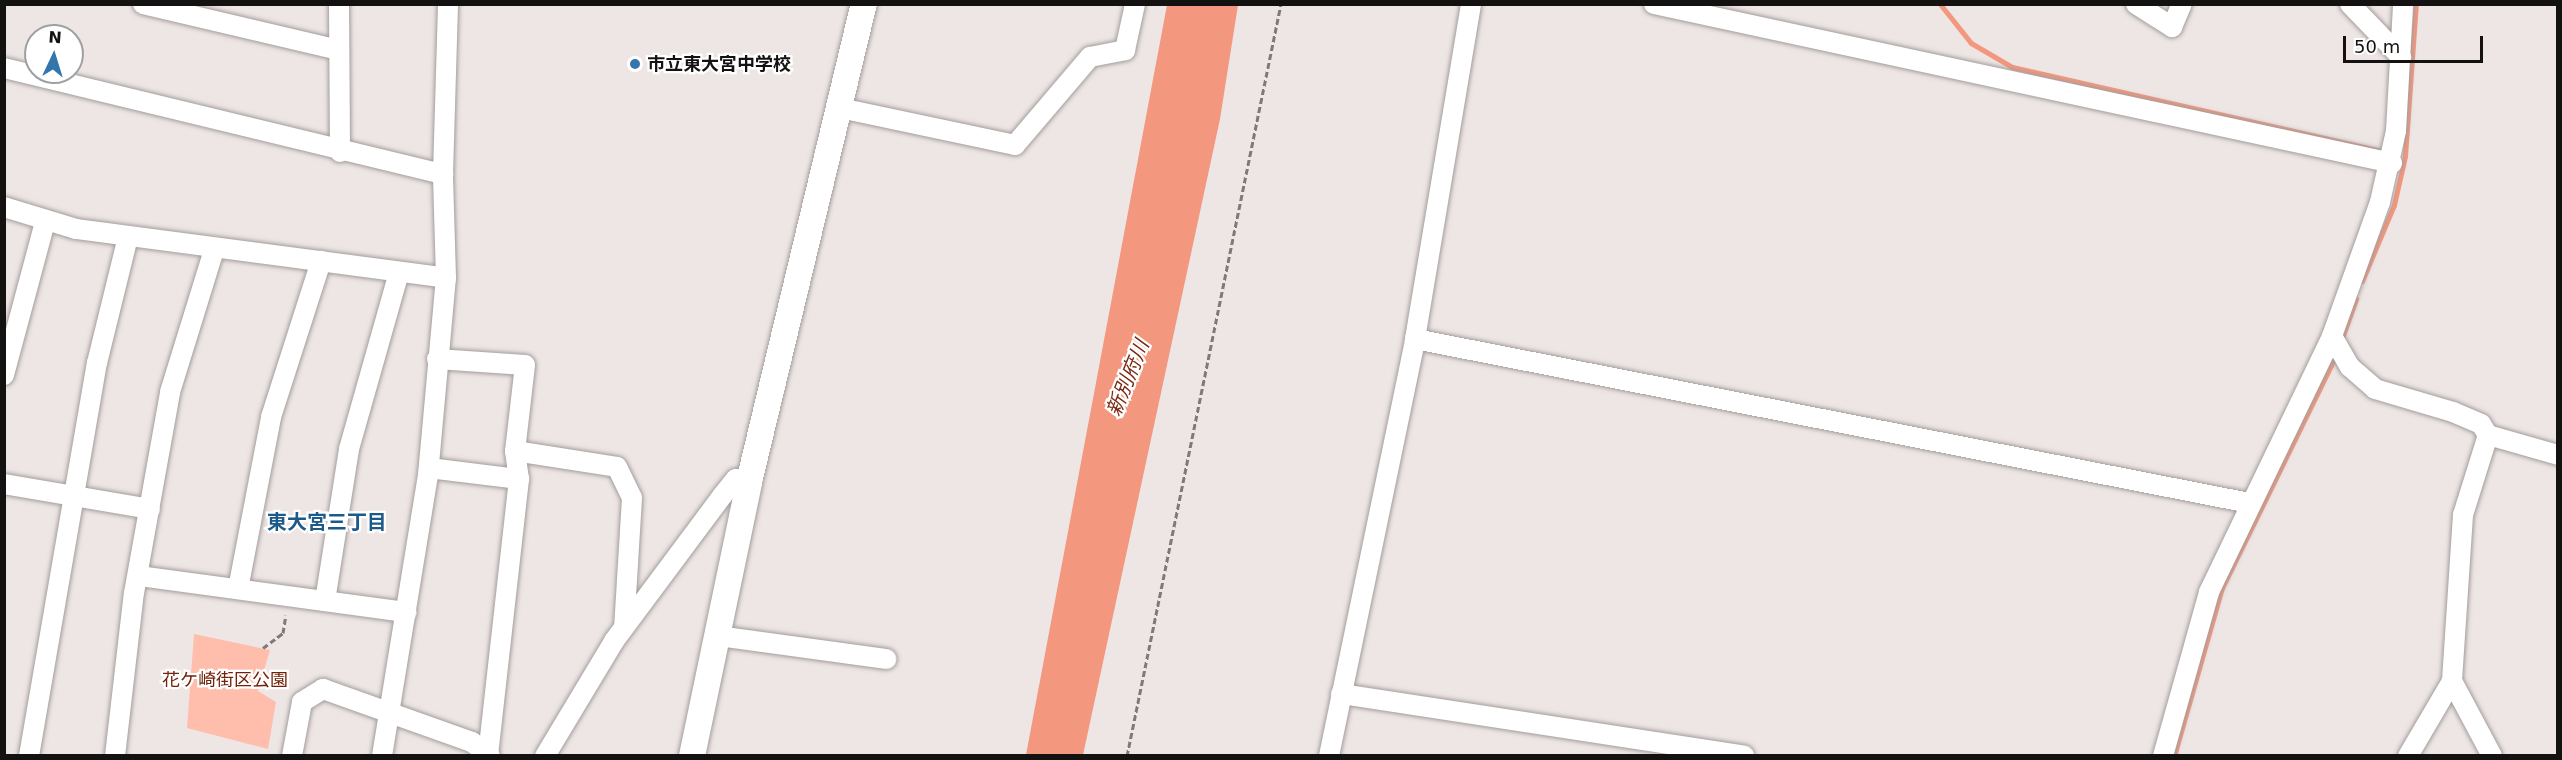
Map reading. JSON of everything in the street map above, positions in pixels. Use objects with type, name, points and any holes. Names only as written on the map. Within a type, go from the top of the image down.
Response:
[{"type":"street","points":[[143,4],[339,50]]},
{"type":"street","points":[[339,4],[340,152]]},
{"type":"street","points":[[381,756],[407,612],[429,468],[446,278],[442,174],[448,4]]},
{"type":"street","points":[[692,756],[749,482],[864,4]]},
{"type":"street","points":[[840,108],[1015,145],[1090,57],[1125,50],[1135,4]]},
{"type":"street","points":[[1329,756],[1415,339],[1471,4]]},
{"type":"street","points":[[1654,4],[2392,163]]},
{"type":"street","points":[[2136,4],[2172,27],[2182,4]]},
{"type":"street","points":[[2350,4],[2400,57]]},
{"type":"street","points":[[2163,756],[2209,592],[2249,502],[2332,336],[2392,163],[2403,4]]},
{"type":"street","points":[[5,72],[442,174]]},
{"type":"street","points":[[4,207],[45,222],[128,237],[214,250],[321,261],[446,278]]},
{"type":"street","points":[[4,375],[45,222]]},
{"type":"street","points":[[29,756],[72,497],[128,237]]},
{"type":"street","points":[[115,756],[139,576],[170,392],[214,250]]},
{"type":"street","points":[[238,589],[271,417],[321,261]]},
{"type":"street","points":[[326,601],[349,449],[399,272]]},
{"type":"street","points":[[2332,336],[2350,367],[2375,389],[2453,412],[2481,424],[2488,435],[2558,455]]},
{"type":"street","points":[[1415,339],[2249,502]]},
{"type":"street","points":[[437,359],[525,366],[515,451],[519,479],[489,755]]},
{"type":"street","points":[[2408,756],[2452,681],[2463,515],[2488,435]]},
{"type":"street","points":[[515,451],[617,467],[632,498],[624,628]]},
{"type":"street","points":[[429,468],[519,479]]},
{"type":"street","points":[[545,756],[624,628],[722,495],[736,479],[749,482]]},
{"type":"street","points":[[4,484],[150,509]]},
{"type":"street","points":[[139,576],[407,612]]},
{"type":"street","points":[[718,636],[886,659]]},
{"type":"street","points":[[2452,681],[2492,756]]},
{"type":"street","points":[[292,756],[302,702],[323,689],[472,742],[489,755]]},
{"type":"street","points":[[1341,694],[1744,756]]},
{"type":"path","points":[[1127,756],[1281,4]]},
{"type":"path","points":[[263,648],[283,633],[289,596]]},
{"type":"green space","name":"花ケ崎街区公園","points":[[194,634],[270,650],[258,691],[276,702],[268,749],[187,728]]},
{"type":"water","name":"新別府川","points":[[1167,5],[1238,5],[1220,119],[1083,755],[1026,755]]},
{"type":"waterway","points":[[1940,4],[1971,43],[2012,67],[2386,152]]},
{"type":"waterway","points":[[2362,281],[2394,205],[2405,156],[2416,4]]},
{"type":"waterway","points":[[2341,341],[2356,299]]},
{"type":"waterway","points":[[2174,756],[2222,588],[2337,353]]},
{"type":"place","name":"市立東大宮中学校","points":[[635,64]]},
{"type":"district","name":"東大宮三丁目","points":[[327,522]]}]
